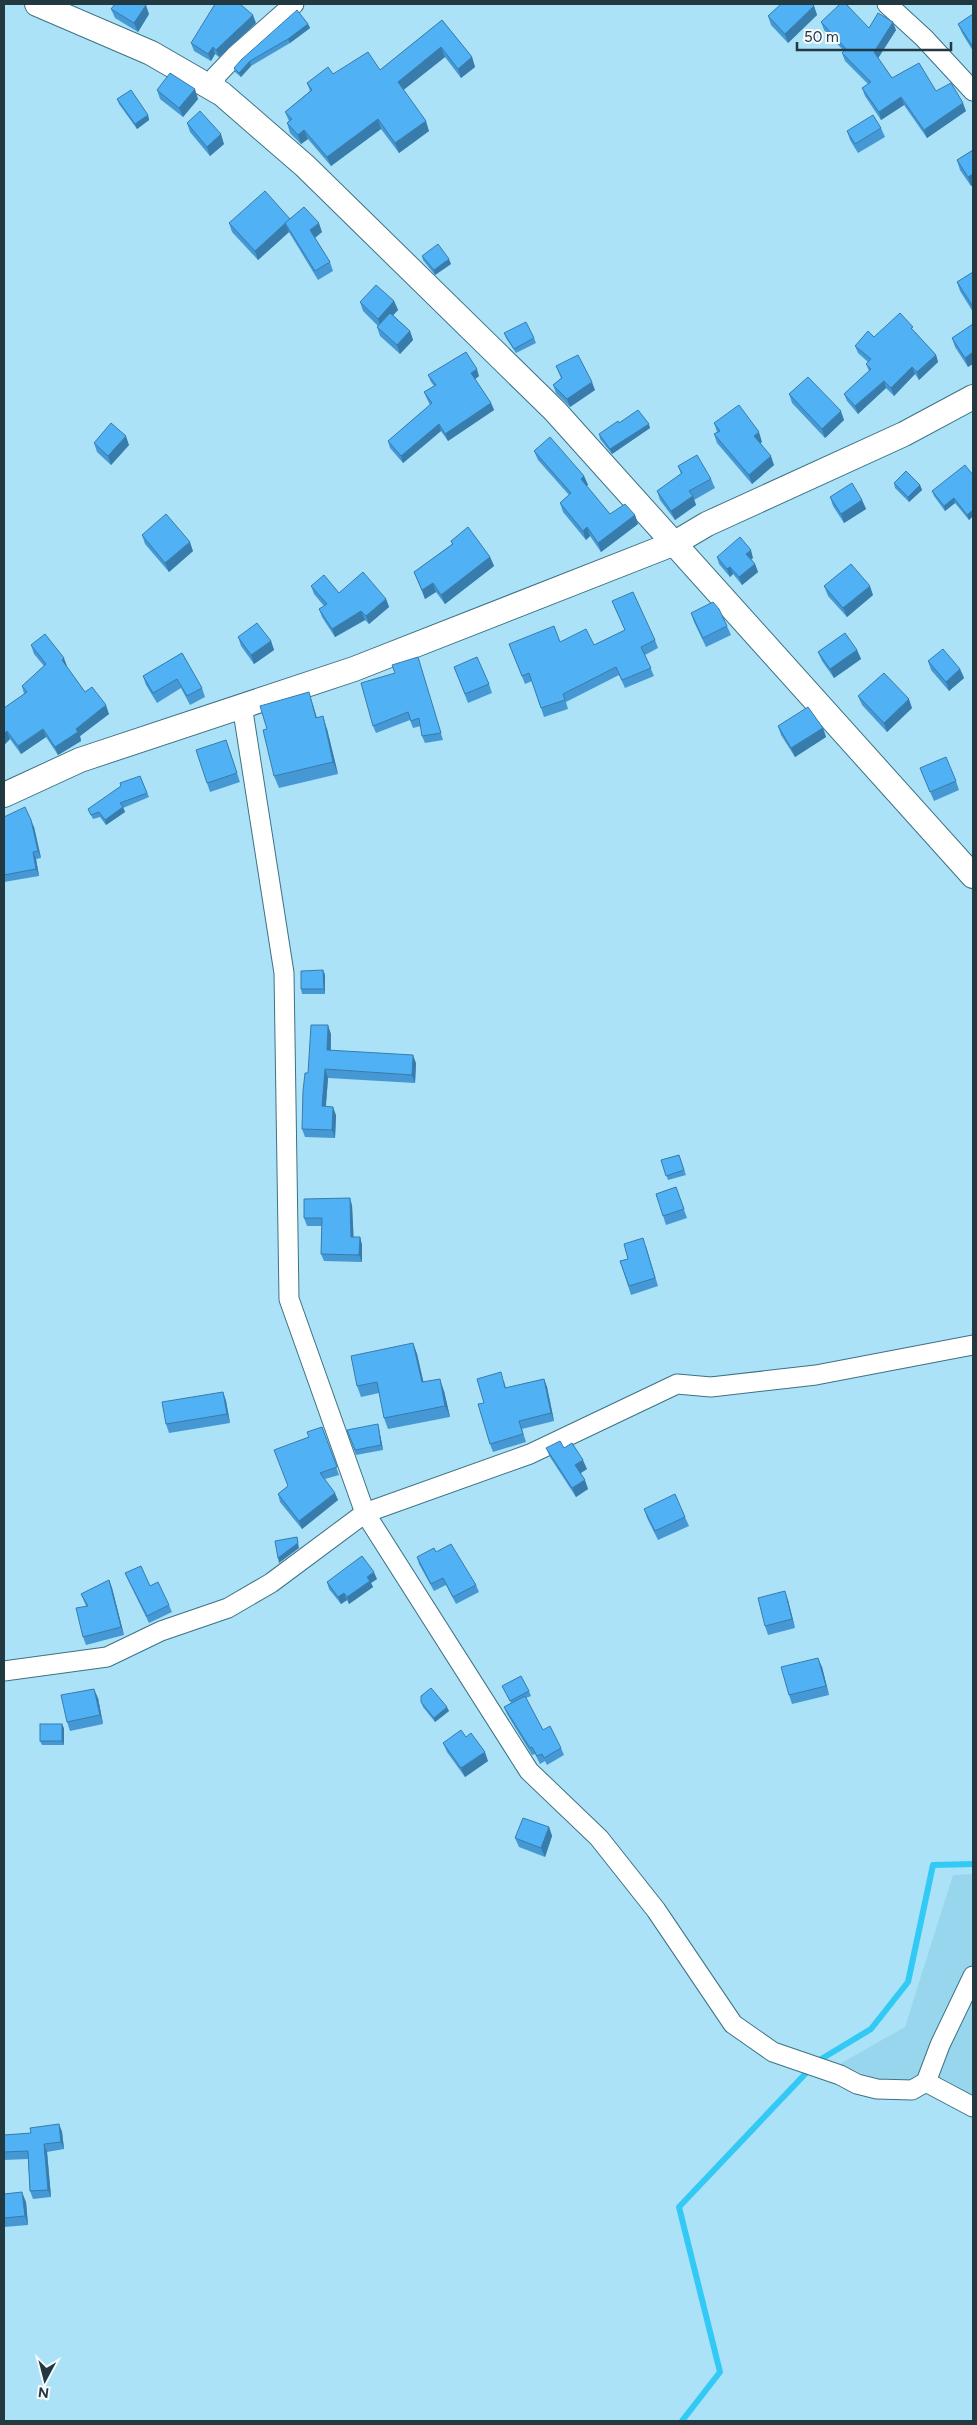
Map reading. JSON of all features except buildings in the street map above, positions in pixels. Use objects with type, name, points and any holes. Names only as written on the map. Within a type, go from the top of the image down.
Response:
[{"type":"street","points":[[37,4],[151,53],[217,91],[305,166],[555,411],[675,542],[973,876]]},
{"type":"street","points":[[217,91],[215,77],[235,56],[294,4]]},
{"type":"street","points":[[887,4],[924,38],[973,91]]},
{"type":"street","points":[[4,794],[80,760],[354,669],[675,542],[707,524],[904,434],[973,397]]},
{"type":"street","points":[[242,706],[284,973],[289,1299],[365,1512],[529,1772],[600,1838],[656,1910],[706,1986],[734,2024],[773,2052],[840,2075],[857,2084],[877,2089],[912,2090],[926,2082],[940,2045],[971,1986]]},
{"type":"street","points":[[4,1671],[107,1657],[161,1631],[228,1608],[271,1583],[365,1512],[530,1454],[677,1384],[711,1387],[816,1375],[973,1345]]},
{"type":"street","points":[[926,2082],[973,2108]]},
{"type":"shaded area","points":[[973,1874],[973,2096],[944,2079],[920,2075],[901,2085],[836,2066],[905,2027],[953,1875]]},
{"type":"waterway","points":[[818,2061],[871,2029],[908,1982],[933,1865],[973,1864]]},
{"type":"waterway","points":[[682,2421],[720,2372],[679,2207],[807,2072]]}]
